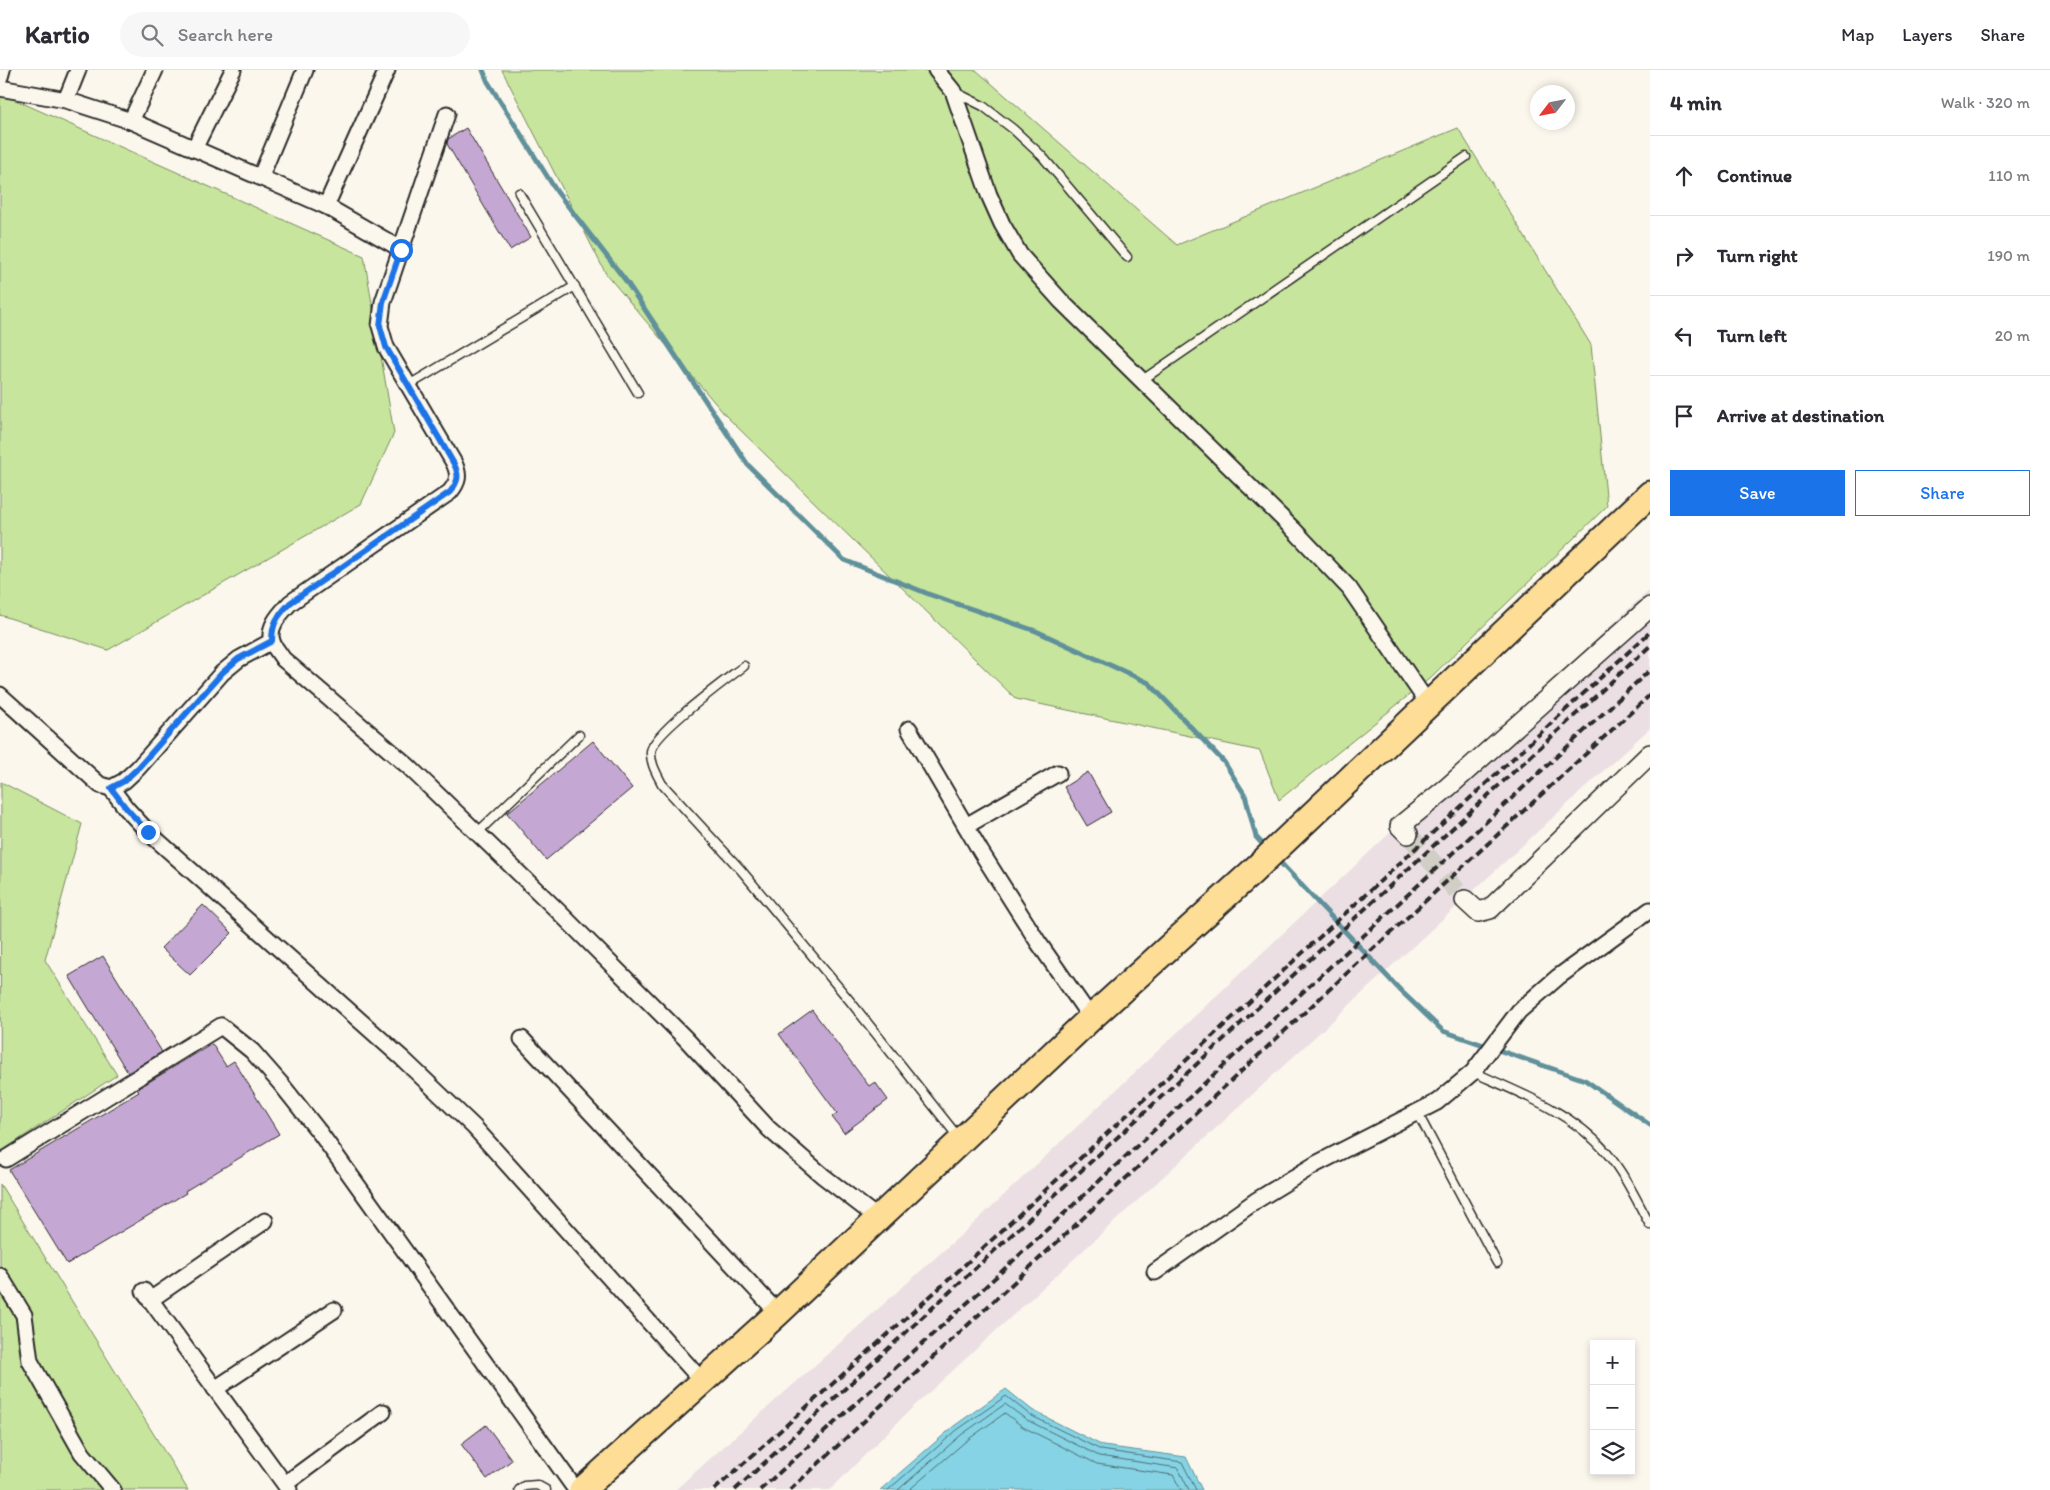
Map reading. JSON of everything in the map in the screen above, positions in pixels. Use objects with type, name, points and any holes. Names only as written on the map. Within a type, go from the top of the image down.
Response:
[{"type":"highway","points":[[582,1490],[778,1313],[1091,1018],[1252,872],[1650,494]]},
{"type":"street","points":[[0,77],[2,70]]},
{"type":"street","points":[[66,100],[78,70]]},
{"type":"street","points":[[131,121],[155,70]]},
{"type":"street","points":[[194,149],[233,70]]},
{"type":"street","points":[[260,176],[305,70]]},
{"type":"street","points":[[326,206],[387,70]]},
{"type":"street","points":[[936,70],[953,91],[990,196],[1002,224],[1020,255],[1061,301],[1141,382],[1293,529],[1349,588],[1429,705]]},
{"type":"street","points":[[0,88],[66,100],[131,121],[326,206],[401,250]]},
{"type":"street","points":[[447,114],[383,302],[380,326],[386,347],[454,464],[458,473],[457,483],[450,492],[290,603],[279,615],[272,627],[272,641],[283,659],[408,766],[558,911],[685,1038],[769,1129],[823,1176],[879,1219]]},
{"type":"street","points":[[1408,834],[1400,826],[1448,787],[1650,606]]},
{"type":"street","points":[[111,788],[124,781],[138,768],[222,673],[238,659],[272,641]]},
{"type":"street","points":[[0,695],[100,785],[111,788],[148,832],[403,1058],[474,1127],[703,1382]]},
{"type":"street","points":[[909,729],[1038,942],[1091,1018]]},
{"type":"street","points":[[1465,900],[1478,912],[1490,909],[1650,754]]},
{"type":"street","points":[[966,826],[1058,773]]},
{"type":"street","points":[[1155,1272],[1257,1200],[1316,1164],[1437,1102],[1473,1072],[1519,1011],[1558,977],[1650,910]]},
{"type":"street","points":[[6,1159],[221,1026],[252,1052],[281,1084],[320,1133],[576,1490]]},
{"type":"street","points":[[522,1039],[778,1313]]},
{"type":"street","points":[[265,1221],[147,1295],[287,1487],[383,1412]]},
{"type":"street","points":[[0,1276],[24,1315],[30,1361],[82,1453],[113,1490]]},
{"type":"street","points":[[215,1388],[334,1310]]},
{"type":"lane","points":[[953,91],[983,106],[1013,129],[1042,156],[1127,257]]},
{"type":"lane","points":[[1141,382],[1466,157]]},
{"type":"lane","points":[[519,193],[638,393]]},
{"type":"lane","points":[[409,385],[575,286]]},
{"type":"lane","points":[[744,666],[662,732],[651,751],[654,768],[662,784],[747,877],[850,1001],[961,1141]]},
{"type":"lane","points":[[477,833],[579,735]]},
{"type":"lane","points":[[1473,1072],[1575,1122],[1607,1153],[1650,1225]]},
{"type":"lane","points":[[1417,1112],[1497,1262]]},
{"type":"lane","points":[[519,1490],[524,1486],[537,1486],[546,1490]]},
{"type":"shaded area","points":[[1650,589],[1650,728],[909,1411],[830,1490],[675,1490],[971,1226]]},
{"type":"green space","points":[[502,70],[976,70],[1177,245],[1458,128],[1591,345],[1607,506],[1429,679],[1279,800],[1260,751],[1016,699],[726,416],[606,274]]},
{"type":"green space","points":[[0,93],[364,256],[394,433],[361,504],[108,650],[0,615]]},
{"type":"green space","points":[[1,782],[82,824],[45,960],[117,1075],[0,1152]]},
{"type":"green space","points":[[0,1184],[188,1490],[0,1490]]},
{"type":"water","points":[[1006,1389],[1032,1410],[1103,1446],[1186,1457],[1202,1490],[880,1490],[954,1426]]},
{"type":"building","points":[[466,128],[531,237],[510,250],[447,144],[448,139]]},
{"type":"building","points":[[593,741],[632,788],[546,860],[507,813]]},
{"type":"building","points":[[1088,772],[1111,812],[1087,826],[1064,787]]},
{"type":"building","points":[[203,905],[232,933],[190,975],[161,948]]},
{"type":"building","points":[[103,956],[162,1052],[128,1073],[69,976]]},
{"type":"building","points":[[812,1010],[869,1086],[875,1082],[888,1100],[844,1133],[832,1117],[837,1113],[779,1034]]},
{"type":"building","points":[[212,1044],[226,1066],[234,1061],[279,1134],[185,1191],[186,1193],[67,1264],[9,1170],[139,1092],[137,1089]]},
{"type":"building","points":[[486,1425],[512,1460],[487,1479],[461,1444]]},
{"type":"waterway","points":[[483,70],[488,82],[557,192],[626,281],[748,465],[844,560],[931,595],[1036,631],[1149,683],[1224,762],[1245,795],[1256,837],[1266,848]]},
{"type":"waterway","points":[[1276,858],[1401,991],[1443,1031],[1585,1080],[1650,1125]]},
{"type":"tunnel","points":[[1408,834],[1465,900]]},
{"type":"railway","points":[[714,1490],[944,1284],[1650,632]]},
{"type":"railway","points":[[735,1490],[1650,646]]},
{"type":"railway","points":[[760,1490],[986,1286],[1650,670]]},
{"type":"railway","points":[[790,1490],[1374,948],[1650,695]]},
{"type":"route","points":[[148,832],[111,788],[124,781],[138,768],[222,673],[238,659],[272,641],[272,627],[279,615],[290,603],[450,492],[457,483],[458,473],[454,464],[386,347],[380,326],[383,302],[401,250]]}]
